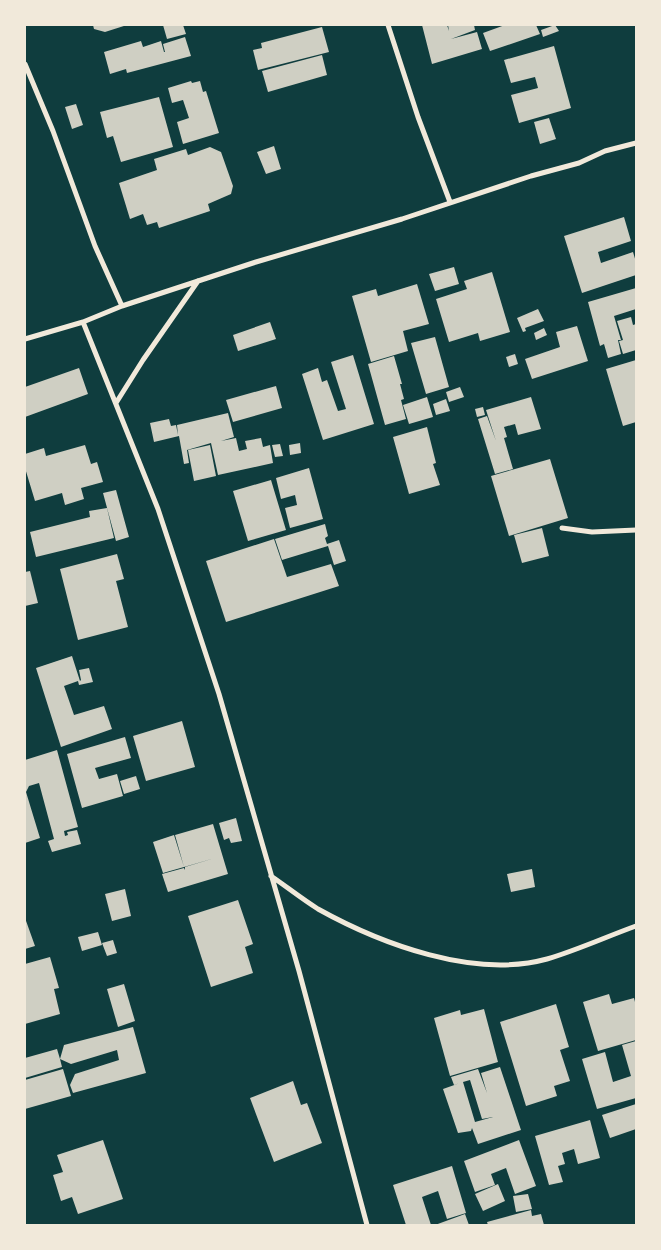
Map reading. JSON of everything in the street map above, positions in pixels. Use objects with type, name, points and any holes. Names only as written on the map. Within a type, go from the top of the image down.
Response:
[{"type":"street","points":[[388,25],[418,117],[450,202]]},
{"type":"street","points":[[25,64],[53,131],[95,246],[122,306]]},
{"type":"street","points":[[25,339],[83,322],[122,306],[256,262],[402,219],[450,202],[579,163],[605,151],[636,143]]},
{"type":"street","points":[[116,403],[198,281]]},
{"type":"street","points":[[83,322],[158,509],[220,694],[272,876],[367,1225]]},
{"type":"street","points":[[562,528],[592,532],[636,530]]},
{"type":"street","points":[[272,876],[316,908],[364,931],[416,951],[464,962],[493,965],[546,959],[636,926]]},
{"type":"building","points":[[93,25],[127,25],[105,32],[94,29]]},
{"type":"building","points":[[163,25],[183,25],[186,34],[167,39]]},
{"type":"building","points":[[422,25],[447,25],[449,31],[448,25],[474,25],[475,30],[451,39],[477,32],[482,49],[432,64]]},
{"type":"building","points":[[505,25],[536,25],[540,34],[490,51],[483,33]]},
{"type":"building","points":[[555,25],[559,31],[543,37],[541,30]]},
{"type":"building","points":[[322,27],[329,52],[258,70],[253,50],[262,48],[261,43]]},
{"type":"building","points":[[185,37],[191,56],[127,73],[126,69],[110,74],[104,52],[141,41],[143,47],[161,41],[165,52],[163,44]]},
{"type":"building","points":[[554,46],[571,108],[519,123],[511,95],[538,88],[535,77],[511,83],[504,60]]},
{"type":"building","points":[[322,55],[327,75],[268,92],[262,71]]},
{"type":"building","points":[[191,81],[192,83],[200,81],[203,92],[206,91],[219,133],[183,144],[177,122],[189,118],[183,100],[172,103],[168,88]]},
{"type":"building","points":[[159,97],[173,147],[121,162],[113,136],[107,138],[100,112]]},
{"type":"building","points":[[76,104],[83,125],[72,129],[65,107]]},
{"type":"building","points":[[549,118],[556,139],[540,144],[534,122]]},
{"type":"building","points":[[274,146],[281,169],[266,174],[257,152]]},
{"type":"building","points":[[210,147],[221,152],[233,186],[231,194],[208,204],[210,211],[159,228],[157,222],[147,225],[143,214],[130,219],[119,183],[157,170],[154,159],[186,149],[188,155]]},
{"type":"building","points":[[624,217],[631,241],[598,252],[601,263],[633,252],[636,262],[636,275],[582,293],[564,236]]},
{"type":"building","points":[[454,267],[459,284],[435,291],[429,274]]},
{"type":"building","points":[[492,272],[510,332],[480,341],[478,333],[449,342],[436,299],[467,289],[464,281]]},
{"type":"building","points":[[417,284],[429,324],[403,331],[408,351],[371,362],[352,296],[376,289],[378,296]]},
{"type":"building","points":[[636,288],[636,309],[614,316],[621,340],[618,340],[621,354],[608,358],[604,344],[600,346],[588,302]]},
{"type":"building","points":[[538,309],[544,321],[525,328],[526,331],[523,332],[517,318]]},
{"type":"building","points":[[631,317],[633,325],[636,324],[636,350],[623,354],[619,341],[623,340],[617,321]]},
{"type":"building","points":[[270,322],[276,339],[238,351],[233,335]]},
{"type":"building","points":[[577,326],[588,361],[532,379],[525,359],[560,347],[556,332]]},
{"type":"building","points":[[544,328],[547,335],[536,340],[534,333]]},
{"type":"building","points":[[435,337],[449,387],[426,394],[411,343]]},
{"type":"building","points":[[515,354],[518,364],[509,367],[506,357]]},
{"type":"building","points":[[353,355],[374,424],[323,440],[302,374],[318,368],[322,382],[327,380],[338,411],[346,409],[331,362]]},
{"type":"building","points":[[394,356],[402,384],[400,384],[404,399],[401,400],[406,419],[385,425],[368,364]]},
{"type":"building","points":[[636,360],[636,422],[623,426],[606,369]]},
{"type":"building","points":[[79,368],[88,394],[25,417],[25,387]]},
{"type":"building","points":[[276,386],[282,408],[233,422],[226,400]]},
{"type":"building","points":[[460,387],[464,397],[449,402],[446,392]]},
{"type":"building","points":[[427,397],[433,417],[409,424],[403,405]]},
{"type":"building","points":[[531,397],[541,429],[518,435],[515,424],[504,427],[507,437],[504,438],[513,469],[495,474],[478,419],[487,416],[496,441],[486,410]]},
{"type":"building","points":[[446,399],[450,411],[436,415],[433,404]]},
{"type":"building","points":[[483,407],[485,415],[477,417],[475,409]]},
{"type":"building","points":[[228,413],[234,437],[221,441],[236,438],[239,451],[247,449],[245,441],[261,438],[263,447],[270,445],[273,463],[218,475],[211,443],[187,450],[189,463],[184,464],[179,436],[154,442],[150,423],[169,419],[171,426],[176,425],[178,435],[177,425]]},
{"type":"building","points":[[427,427],[436,463],[433,464],[440,485],[409,494],[393,437]]},
{"type":"building","points":[[300,443],[301,453],[290,455],[289,445]]},
{"type":"building","points":[[280,444],[283,456],[275,457],[272,445]]},
{"type":"building","points":[[85,445],[91,464],[97,462],[103,482],[81,488],[84,499],[65,505],[62,493],[35,501],[25,468],[25,454],[44,448],[46,456]]},
{"type":"building","points":[[210,445],[216,476],[194,481],[188,450]]},
{"type":"building","points":[[550,459],[568,518],[509,536],[491,476]]},
{"type":"building","points":[[309,468],[323,519],[290,528],[285,508],[297,505],[295,495],[281,499],[276,478]]},
{"type":"building","points":[[271,480],[286,530],[248,541],[233,491]]},
{"type":"building","points":[[116,490],[129,537],[116,541],[103,493]]},
{"type":"building","points":[[107,508],[114,538],[36,557],[30,532],[90,517],[89,511]]},
{"type":"building","points":[[325,524],[328,536],[325,538],[327,544],[339,540],[346,561],[334,565],[328,546],[282,560],[275,539]]},
{"type":"building","points":[[542,528],[549,556],[522,563],[514,535]]},
{"type":"building","points":[[274,539],[287,577],[331,564],[339,586],[226,622],[206,561]]},
{"type":"building","points":[[117,554],[124,579],[116,581],[128,627],[78,640],[60,569]]},
{"type":"building","points":[[30,571],[38,603],[25,606],[25,572]]},
{"type":"building","points":[[72,656],[80,681],[79,670],[89,668],[93,682],[79,685],[78,681],[64,686],[74,715],[104,706],[112,729],[61,747],[36,668]]},
{"type":"building","points":[[182,721],[195,767],[146,781],[133,736]]},
{"type":"building","points":[[125,737],[131,758],[95,768],[99,779],[117,774],[123,796],[82,808],[67,754]]},
{"type":"building","points":[[57,750],[78,827],[64,831],[65,836],[68,835],[67,832],[77,830],[81,844],[52,852],[48,841],[54,839],[39,783],[29,786],[26,792],[40,838],[25,843],[25,760]]},
{"type":"building","points":[[136,776],[140,789],[124,794],[120,781]]},
{"type":"building","points":[[236,818],[242,841],[231,843],[229,838],[224,840],[219,823]]},
{"type":"building","points":[[213,824],[228,874],[168,892],[162,874],[184,868],[185,870],[185,867],[215,858],[184,867],[175,835]]},
{"type":"building","points":[[174,835],[184,867],[163,873],[153,842]]},
{"type":"building","points":[[532,869],[535,887],[511,892],[507,874]]},
{"type":"building","points":[[125,889],[131,916],[112,921],[105,894]]},
{"type":"building","points":[[238,900],[253,944],[245,947],[253,973],[211,987],[188,916]]},
{"type":"building","points":[[25,918],[35,946],[25,949]]},
{"type":"building","points":[[98,932],[102,945],[82,951],[78,937]]},
{"type":"building","points":[[113,940],[117,953],[107,956],[102,943]]},
{"type":"building","points":[[50,957],[59,988],[54,989],[60,1014],[25,1024],[25,964]]},
{"type":"building","points":[[124,984],[135,1021],[118,1027],[107,989]]},
{"type":"building","points":[[609,994],[612,1004],[634,998],[636,1006],[636,1040],[598,1051],[583,1002]]},
{"type":"building","points":[[556,1004],[569,1047],[560,1050],[570,1081],[554,1086],[557,1096],[526,1106],[500,1022]]},
{"type":"building","points":[[484,1009],[498,1062],[450,1076],[434,1018],[460,1010],[461,1015]]},
{"type":"building","points":[[133,1027],[146,1073],[73,1093],[70,1085],[75,1074],[119,1060],[117,1050],[71,1064],[60,1059],[64,1045]]},
{"type":"building","points":[[636,1041],[636,1098],[597,1109],[582,1059],[605,1052],[613,1082],[631,1076],[622,1045]]},
{"type":"building","points":[[57,1049],[62,1067],[25,1078],[25,1058]]},
{"type":"building","points":[[500,1067],[521,1130],[478,1144],[472,1128],[471,1131],[458,1133],[443,1089],[460,1083],[454,1085],[451,1077],[478,1069],[487,1093],[481,1073]],"holes":[[[470,1080],[482,1119],[493,1117],[475,1122],[463,1082]]]},
{"type":"building","points":[[63,1069],[71,1096],[25,1109],[25,1080]]},
{"type":"building","points":[[293,1081],[301,1105],[307,1103],[322,1143],[274,1162],[250,1098]]},
{"type":"building","points":[[636,1104],[636,1129],[610,1138],[602,1115]]},
{"type":"building","points":[[590,1120],[600,1158],[578,1164],[574,1149],[562,1153],[565,1164],[558,1166],[563,1182],[549,1185],[535,1136]]},
{"type":"building","points":[[103,1140],[123,1199],[78,1214],[72,1197],[61,1201],[53,1175],[63,1172],[57,1155]]},
{"type":"building","points":[[519,1140],[536,1186],[515,1194],[506,1168],[491,1174],[495,1185],[475,1192],[464,1161]]},
{"type":"building","points":[[452,1166],[466,1213],[447,1219],[438,1191],[422,1197],[431,1225],[406,1225],[393,1185]]},
{"type":"building","points":[[498,1184],[505,1201],[483,1211],[475,1194]]},
{"type":"building","points":[[528,1194],[532,1209],[516,1212],[513,1196]]},
{"type":"building","points":[[531,1210],[532,1216],[541,1214],[544,1225],[488,1225],[487,1222]]},
{"type":"building","points":[[465,1214],[469,1225],[435,1225]]}]
